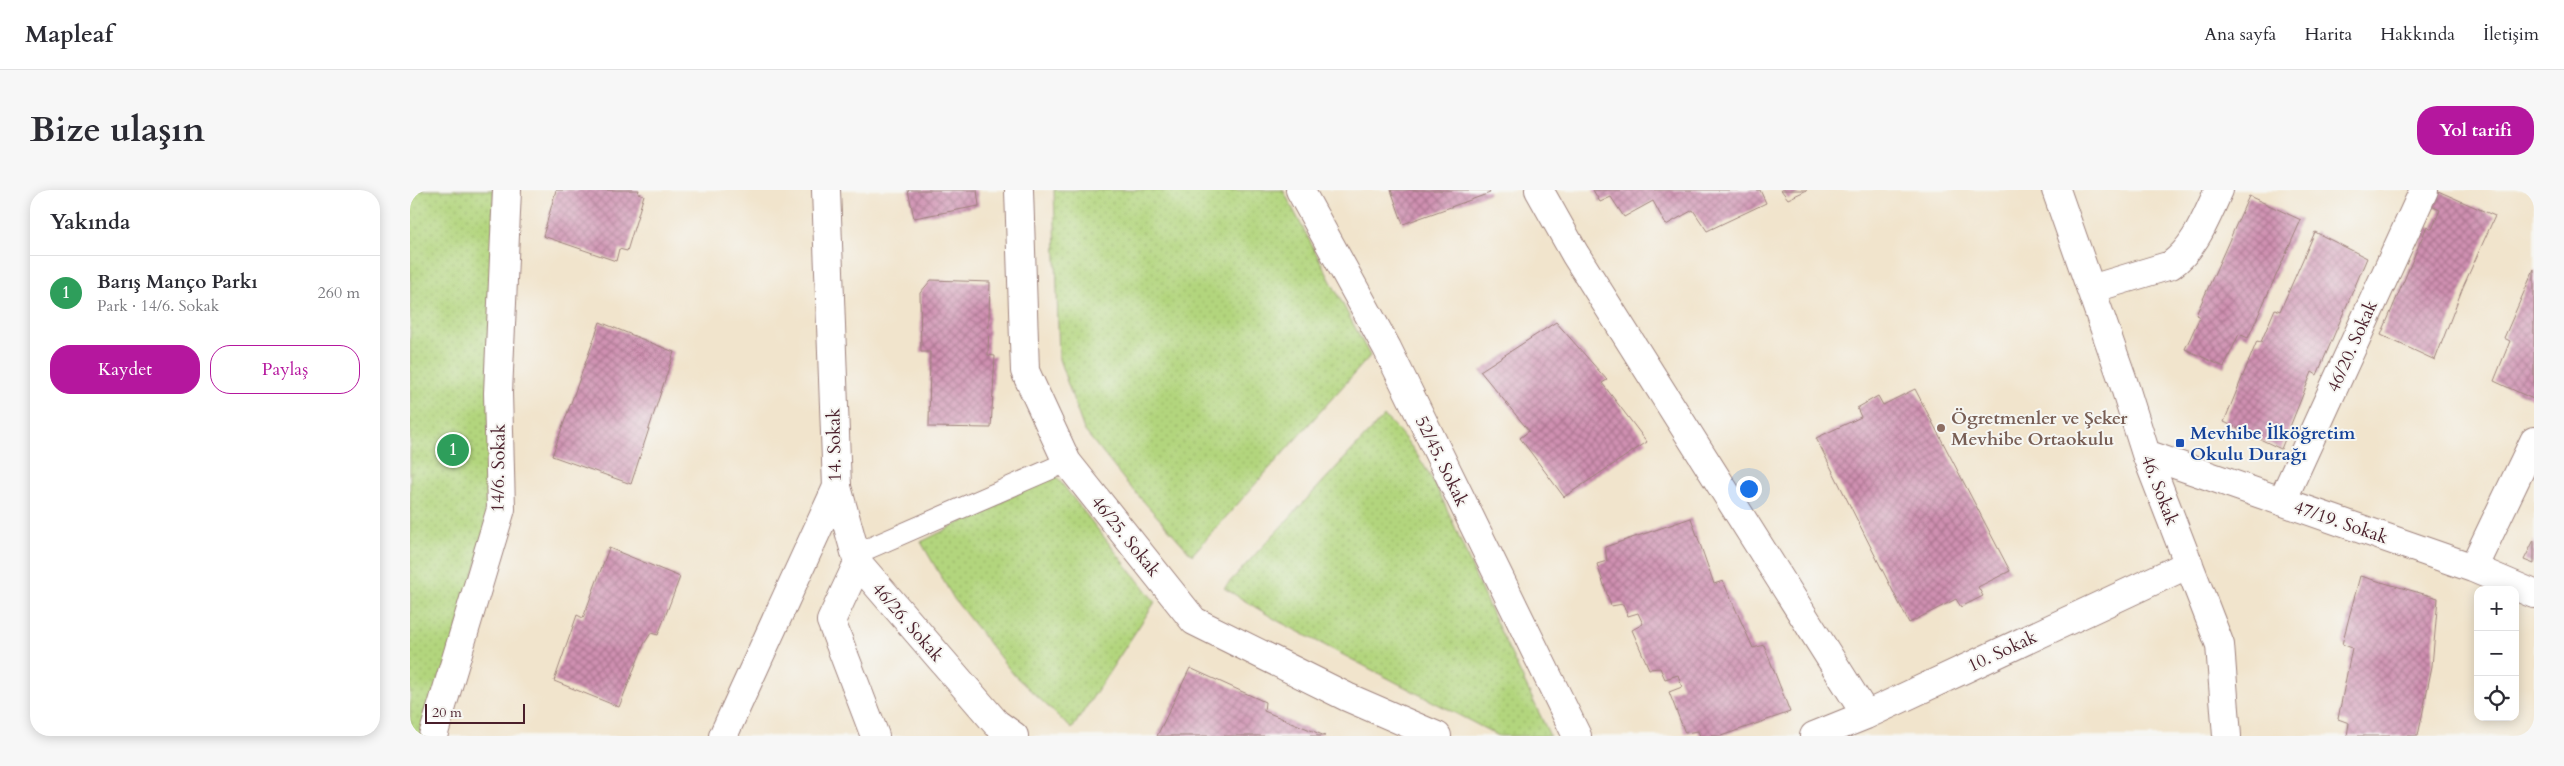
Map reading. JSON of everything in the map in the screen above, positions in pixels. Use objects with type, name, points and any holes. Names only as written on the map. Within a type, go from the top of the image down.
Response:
[{"type":"street","name":"14/6. Sokak","points":[[433,736],[500,509],[498,393],[507,190]]},
{"type":"street","name":"14. Sokak","points":[[723,736],[837,487],[826,190]]},
{"type":"street","name":"46/25. Sokak","points":[[1019,190],[1025,371],[1067,462],[1194,621],[1347,696],[1436,736]]},
{"type":"street","name":"52/45. Sokak","points":[[1300,190],[1387,348],[1577,736]]},
{"type":"street","points":[[1539,190],[1575,254],[1866,715]]},
{"type":"street","name":"46. Sokak","points":[[2056,190],[2146,454],[2220,645],[2227,736]]},
{"type":"street","points":[[2091,289],[2171,264],[2181,258],[2195,240],[2219,190]]},
{"type":"street","name":"46/20. Sokak","points":[[2282,501],[2424,190]]},
{"type":"street","points":[[2473,568],[2534,441]]},
{"type":"street","name":"47/19. Sokak","points":[[2146,454],[2473,568],[2534,594]]},
{"type":"street","name":"46/26. Sokak","points":[[837,487],[857,559],[996,723],[1014,736]]},
{"type":"street","points":[[857,559],[831,621],[875,736]]},
{"type":"street","name":"10. Sokak","points":[[1814,736],[1866,715],[2189,564]]},
{"type":"lane","points":[[857,559],[1067,462]]},
{"type":"green space","points":[[410,190],[494,190],[493,507],[426,736],[410,736]]},
{"type":"green space","points":[[1054,190],[1283,190],[1370,356],[1192,555],[1126,482],[1084,430],[1059,359]]},
{"type":"green space","points":[[1384,416],[1402,435],[1431,477],[1483,594],[1550,736],[1499,736],[1278,621],[1224,588]]},
{"type":"green space","points":[[1055,475],[1155,602],[1072,729],[1014,675],[954,599],[921,542]]},
{"type":"building","points":[[556,190],[639,190],[638,193],[644,195],[627,251],[619,249],[616,261],[543,236]]},
{"type":"building","points":[[908,190],[977,190],[979,206],[914,218]]},
{"type":"building","points":[[1391,190],[1488,190],[1490,193],[1403,224]]},
{"type":"building","points":[[1593,190],[1760,190],[1766,203],[1707,231],[1693,210],[1666,225],[1653,201],[1624,217],[1611,197],[1600,202]]},
{"type":"building","points":[[1781,190],[1807,190],[1788,199]]},
{"type":"building","points":[[2438,191],[2495,216],[2463,287],[2435,360],[2381,335],[2427,226],[2432,229],[2440,210],[2431,206]]},
{"type":"building","points":[[2249,196],[2301,220],[2248,338],[2239,334],[2224,367],[2185,349],[2200,317],[2196,315]]},
{"type":"building","points":[[2315,232],[2367,258],[2317,375],[2312,372],[2281,449],[2224,422],[2257,341],[2261,342],[2275,309],[2280,311]]},
{"type":"building","points":[[2534,269],[2533,399],[2494,381],[2510,341],[2504,338]]},
{"type":"building","points":[[931,280],[990,282],[988,355],[995,356],[991,428],[929,427],[930,352],[921,352],[920,293]]},
{"type":"building","points":[[600,322],[674,352],[631,484],[552,456]]},
{"type":"building","points":[[1556,322],[1607,380],[1602,383],[1647,442],[1564,497],[1520,438],[1529,431],[1480,371]]},
{"type":"building","name":"Ögretmenler ve Şeker Mevhibe Ortaokulu","points":[[1915,389],[2010,571],[1978,587],[1983,596],[1961,607],[1956,599],[1909,623],[1816,438],[1861,417],[1857,408],[1878,396],[1883,405]]},
{"type":"building","points":[[1691,518],[1714,584],[1723,581],[1753,648],[1764,645],[1790,712],[1721,736],[1700,736],[1698,731],[1685,733],[1669,692],[1682,687],[1678,675],[1665,679],[1660,668],[1649,669],[1632,630],[1643,624],[1638,613],[1628,616],[1623,604],[1611,606],[1597,564],[1607,561],[1605,547]]},
{"type":"building","points":[[2534,540],[2534,564],[2524,560]]},
{"type":"building","points":[[609,548],[680,577],[658,635],[651,633],[644,644],[619,707],[554,681],[577,615],[583,618]]},
{"type":"building","points":[[2360,576],[2438,598],[2432,666],[2418,736],[2347,736],[2349,723],[2338,719],[2352,648],[2342,644]]},
{"type":"building","points":[[1190,668],[1265,702],[1264,711],[1325,736],[1157,736]]},
{"type":"place","name":"Ögretmenler ve Şeker Mevhibe Ortaokulu","points":[[1941,428]]},
{"type":"place","name":"Mevhibe İlköğretim Okulu Durağı","points":[[2180,443]]},
{"type":"place","name":"Barış Manço Parkı","points":[[453,450]]}]
